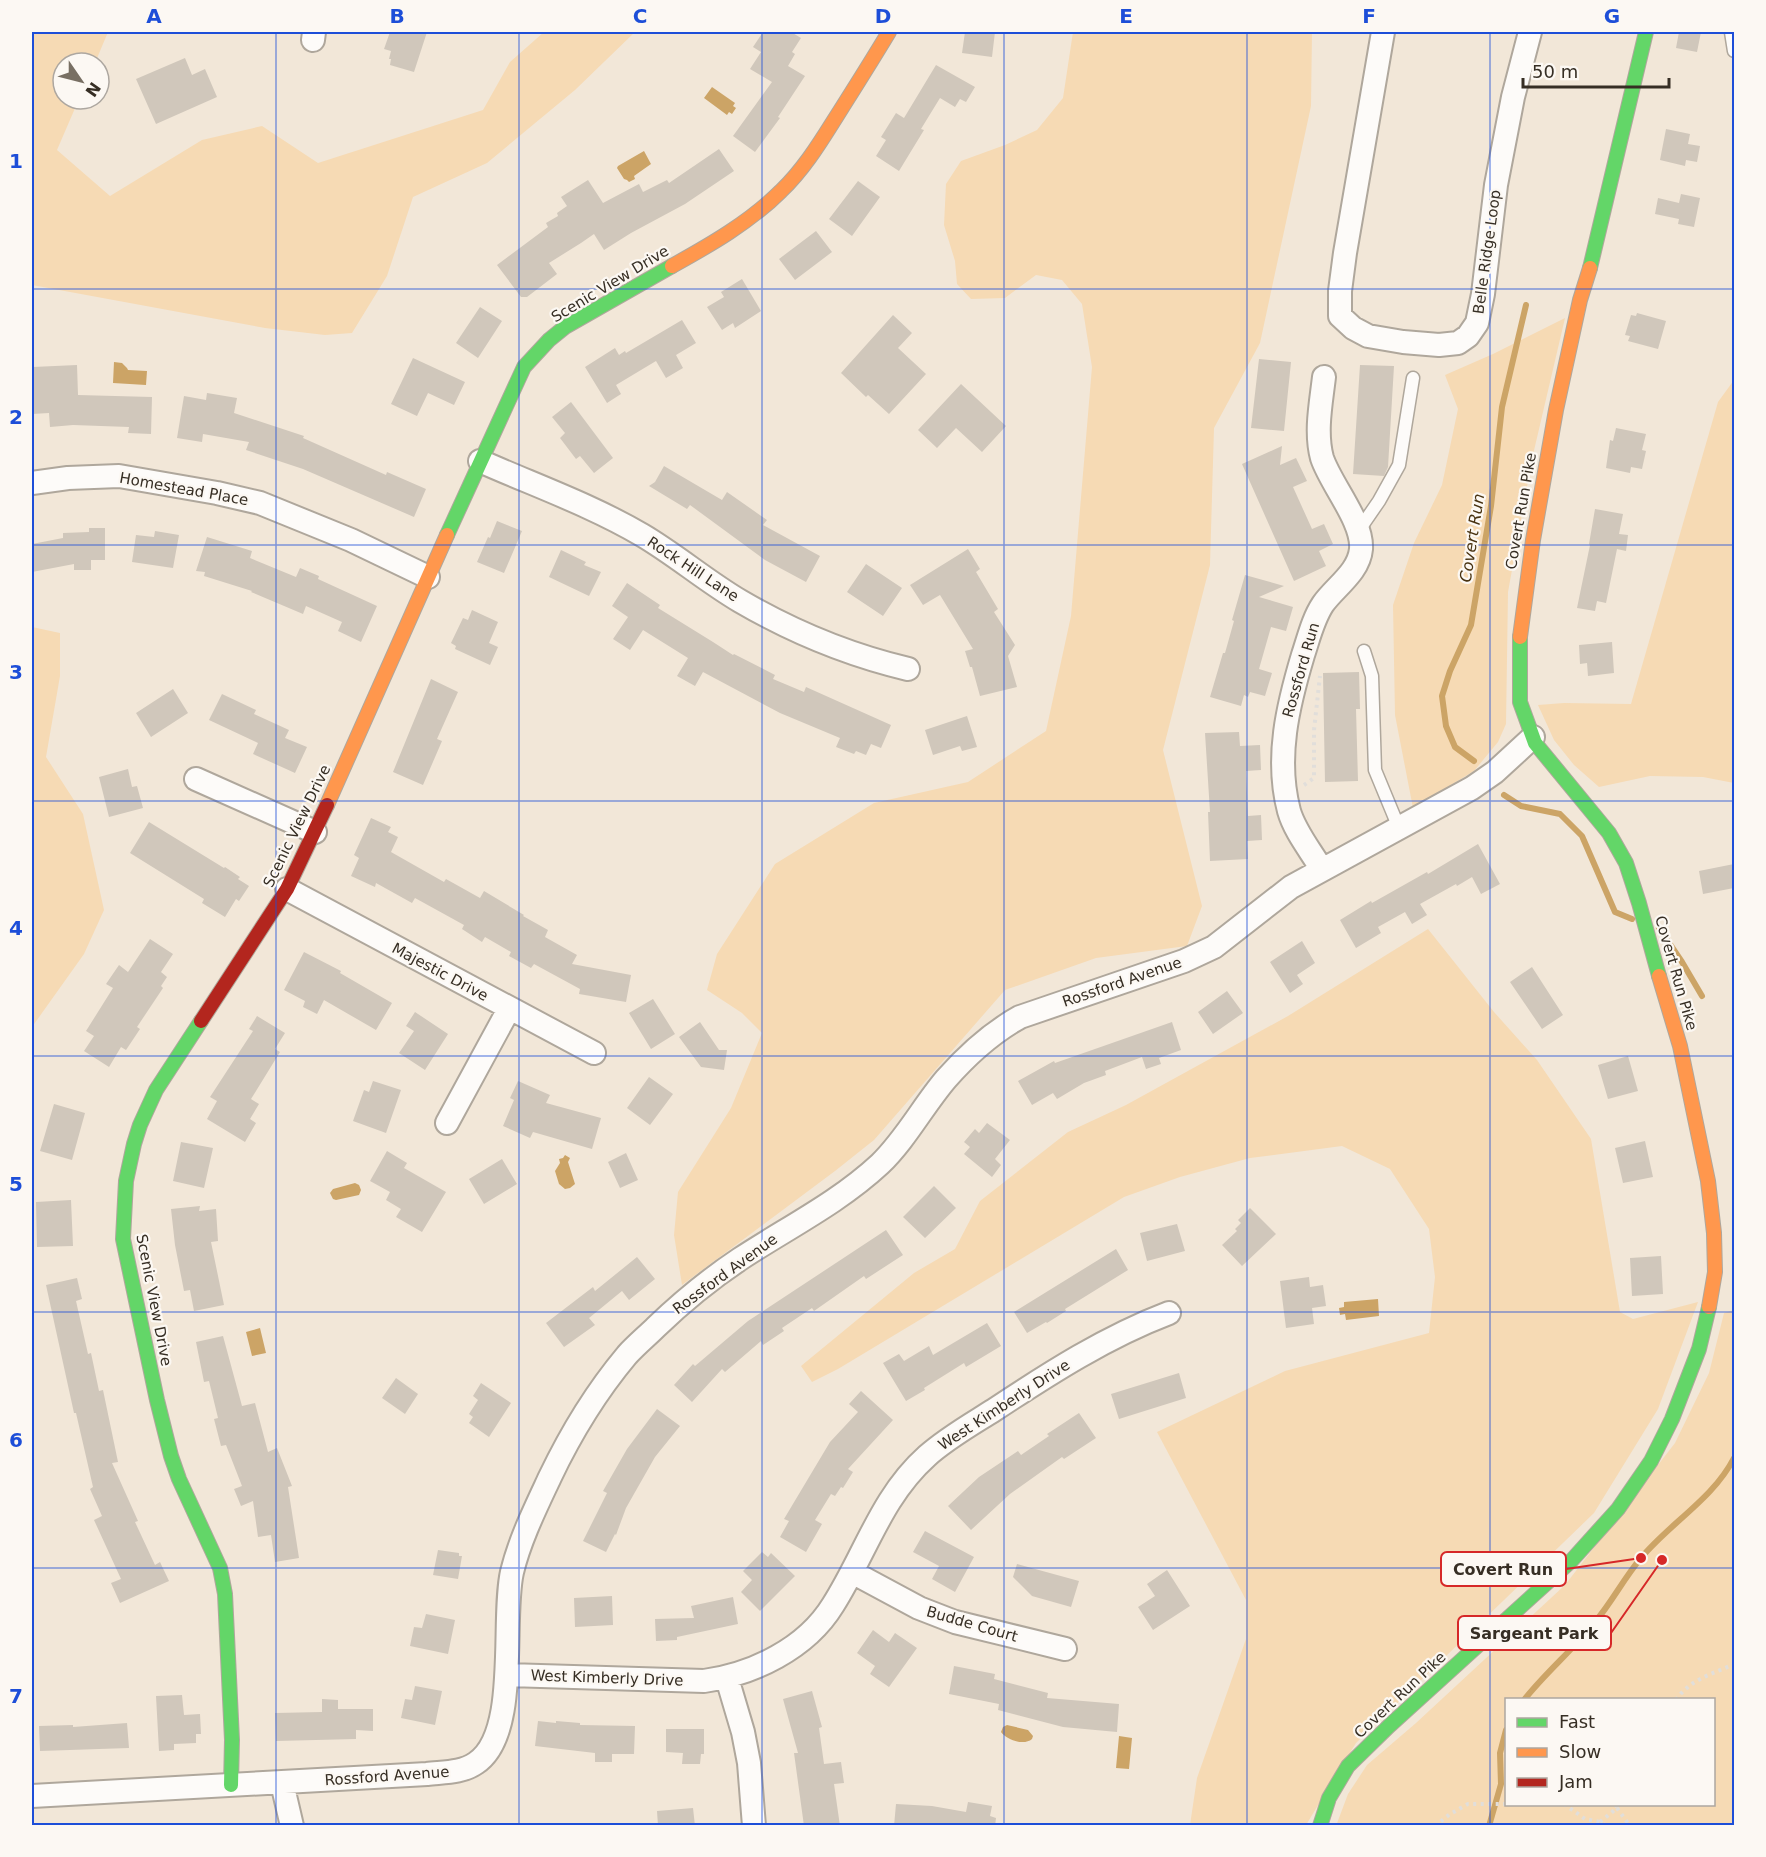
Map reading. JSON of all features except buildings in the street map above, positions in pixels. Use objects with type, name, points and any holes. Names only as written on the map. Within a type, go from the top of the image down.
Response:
[{"type":"street","name":"Scenic View Drive","points":[[231,1785],[232,1740],[225,1594],[220,1568],[180,1479],[164,1433],[123,1239],[125,1181],[144,1111],[287,889],[315,832],[524,367],[549,340],[565,327],[698,251],[773,199],[794,178],[820,142],[889,32]]},
{"type":"street","name":"Belle Ridge Loop","points":[[1383,32],[1345,253],[1340,291],[1340,316],[1353,328],[1368,336],[1439,345],[1458,343],[1468,336],[1477,323],[1483,294],[1496,185],[1530,32]]},
{"type":"street","name":"Covert Run Pike","points":[[1320,1826],[1329,1798],[1348,1766],[1572,1560],[1618,1509],[1651,1461],[1672,1419],[1700,1349],[1712,1294],[1715,1272],[1714,1233],[1708,1182],[1680,1046],[1626,863],[1609,832],[1535,743],[1520,702],[1520,632],[1538,507],[1569,346],[1592,261],[1646,32]]},
{"type":"street","name":"Rossford Run","points":[[1322,870],[1296,827],[1290,811],[1283,746],[1285,726],[1313,623],[1323,603],[1344,581],[1357,562],[1361,549],[1359,530],[1323,461],[1319,446],[1324,377]]},
{"type":"street","name":"Rock Hill Lane","points":[[480,461],[640,534],[737,599],[785,625],[831,646],[908,669]]},
{"type":"street","name":"Homestead Place","points":[[32,483],[68,478],[119,476],[260,503],[351,540],[428,577]]},
{"type":"street","name":"Rossford Avenue","points":[[32,1796],[282,1783],[452,1771],[476,1764],[486,1755],[497,1736],[507,1675],[507,1631],[512,1572],[529,1524],[566,1445],[591,1403],[629,1353],[679,1304],[738,1261],[848,1192],[894,1149],[946,1079],[981,1042],[1000,1028],[1020,1017],[1184,961],[1214,947],[1291,887],[1472,788],[1495,772],[1533,737]]},
{"type":"street","points":[[196,779],[315,832]]},
{"type":"street","name":"Majestic Drive","points":[[287,889],[594,1053]]},
{"type":"street","points":[[447,1123],[509,1009]]},
{"type":"street","name":"West Kimberly Drive","points":[[507,1675],[704,1681],[727,1678],[750,1670],[787,1651],[812,1631],[832,1607],[880,1515],[894,1493],[927,1455],[953,1436],[1079,1357],[1139,1325],[1169,1313]]},
{"type":"street","name":"Budde Court","points":[[852,1572],[919,1608],[955,1622],[1065,1649]]},
{"type":"street","points":[[727,1678],[743,1732],[749,1763],[754,1826]]},
{"type":"street","points":[[282,1783],[292,1826]]},
{"type":"lane","points":[[1731,32],[1734,51]]},
{"type":"lane","points":[[1359,530],[1384,495],[1400,465],[1413,378]]},
{"type":"lane","points":[[1364,651],[1372,676],[1375,770],[1399,828]]},
{"type":"path","points":[[1287,794],[1314,778],[1314,730],[1320,675],[1317,665],[1303,656]]},
{"type":"path","points":[[1677,1698],[1680,1693],[1699,1679],[1734,1664]]},
{"type":"path","points":[[1435,1826],[1468,1804],[1505,1805]]},
{"type":"path","points":[[1567,1806],[1585,1819],[1607,1826]]},
{"type":"path","points":[[1600,1822],[1617,1806],[1630,1826]]},
{"type":"shaded area","points":[[32,32],[108,32],[100,51],[51,51],[51,111],[74,111],[57,150],[110,196],[202,140],[262,126],[318,163],[483,110],[510,62],[544,32],[635,32],[575,90],[487,163],[413,197],[387,276],[352,333],[325,335],[265,328],[32,285]]},
{"type":"shaded area","points":[[1073,32],[1312,32],[1311,106],[1260,343],[1214,428],[1210,565],[1163,750],[1202,906],[1187,946],[1096,958],[1005,990],[874,1140],[682,1285],[674,1235],[678,1192],[731,1108],[762,1033],[742,1013],[707,990],[717,954],[775,864],[874,803],[968,782],[1046,731],[1071,616],[1092,367],[1082,304],[1062,280],[1036,275],[1005,298],[971,299],[957,284],[955,261],[944,225],[946,184],[961,161],[1005,145],[1037,130],[1063,98]]},
{"type":"shaded area","points":[[712,87],[735,103],[733,106],[736,108],[732,114],[729,112],[727,115],[704,98]]},
{"type":"shaded area","points":[[644,151],[651,164],[629,182],[624,179],[617,168]]},
{"type":"shaded area","points":[[1565,318],[1532,459],[1508,592],[1506,724],[1498,742],[1474,771],[1413,808],[1395,715],[1393,605],[1414,543],[1442,485],[1458,409],[1445,375]]},
{"type":"shaded area","points":[[114,362],[122,363],[128,370],[147,371],[146,385],[113,383]]},
{"type":"shaded area","points":[[1734,380],[1734,783],[1703,777],[1650,776],[1599,787],[1574,765],[1554,740],[1538,705],[1631,704],[1718,402]]},
{"type":"shaded area","points":[[32,627],[60,633],[60,676],[46,757],[83,814],[104,910],[84,954],[32,1027]]},
{"type":"shaded area","points":[[1428,929],[1494,1012],[1537,1060],[1591,1139],[1620,1312],[1633,1319],[1698,1302],[1658,1409],[1594,1513],[1356,1743],[1306,1825],[1190,1825],[1197,1778],[1246,1639],[1246,1600],[1157,1432],[1285,1371],[1429,1333],[1435,1277],[1429,1229],[1390,1169],[1342,1146],[1250,1158],[1180,1177],[1124,1197],[838,1369],[812,1382],[801,1366],[914,1273],[955,1249],[980,1201],[1068,1132],[1126,1105],[1288,1016]]},
{"type":"shaded area","points":[[565,1155],[570,1158],[568,1162],[575,1184],[565,1189],[559,1184],[555,1171],[560,1163],[559,1159]]},
{"type":"shaded area","points":[[355,1183],[361,1190],[359,1195],[333,1199],[330,1193],[333,1189]]},
{"type":"shaded area","points":[[1378,1299],[1379,1316],[1346,1320],[1345,1314],[1340,1315],[1339,1308],[1344,1307],[1344,1302]]},
{"type":"shaded area","points":[[1734,1310],[1734,1825],[1336,1826],[1348,1794],[1367,1765],[1416,1723],[1565,1585],[1675,1443],[1709,1373],[1724,1313]]},
{"type":"shaded area","points":[[260,1328],[266,1353],[252,1356],[246,1332]]},
{"type":"shaded area","points":[[1007,1725],[1028,1730],[1033,1736],[1032,1739],[1020,1742],[1007,1737],[1001,1732]]},
{"type":"shaded area","points":[[1119,1736],[1132,1738],[1129,1769],[1116,1768]]},
{"type":"waterway","name":"Covert Run","points":[[1474,761],[1455,747],[1446,726],[1442,696],[1450,671],[1471,625],[1491,506],[1502,407],[1526,305]]},
{"type":"waterway","name":"Covert Run","points":[[1504,795],[1521,806],[1560,814],[1582,836],[1615,912],[1632,919]]},
{"type":"waterway","name":"Covert Run","points":[[1659,928],[1702,996]]},
{"type":"waterway","name":"Covert Run","points":[[1526,1698],[1587,1632],[1652,1545],[1715,1486],[1734,1458]]},
{"type":"waterway","name":"Covert Run","points":[[1489,1826],[1501,1784],[1500,1753],[1505,1734]]},
{"type":"traffic: fast","points":[[1590,268],[1646,32]]},
{"type":"traffic: fast","points":[[447,535],[524,367],[549,340],[565,327],[672,266]]},
{"type":"traffic: fast","points":[[1520,637],[1520,702],[1535,743],[1609,833],[1626,863],[1659,976]]},
{"type":"traffic: fast","points":[[201,1021],[156,1090],[140,1125],[126,1181],[123,1239],[171,1456],[179,1479],[220,1568],[225,1594],[232,1740],[231,1785]]},
{"type":"traffic: fast","points":[[1320,1826],[1329,1798],[1348,1766],[1572,1560],[1618,1509],[1651,1461],[1672,1419],[1699,1349],[1709,1307]]},
{"type":"traffic: slow","points":[[672,266],[743,223],[789,183],[822,140],[889,32]]},
{"type":"traffic: slow","points":[[1520,637],[1533,540],[1556,410],[1580,300],[1590,268]]},
{"type":"traffic: slow","points":[[327,805],[447,535]]},
{"type":"traffic: slow","points":[[1659,976],[1680,1046],[1708,1181],[1714,1233],[1715,1272],[1709,1307]]},
{"type":"traffic: jam","points":[[201,1021],[287,889],[327,805]]},
{"type":"place","name":"Covert Run","points":[[1641,1558]]},
{"type":"place","name":"Sargeant Park","points":[[1662,1560]]}]
